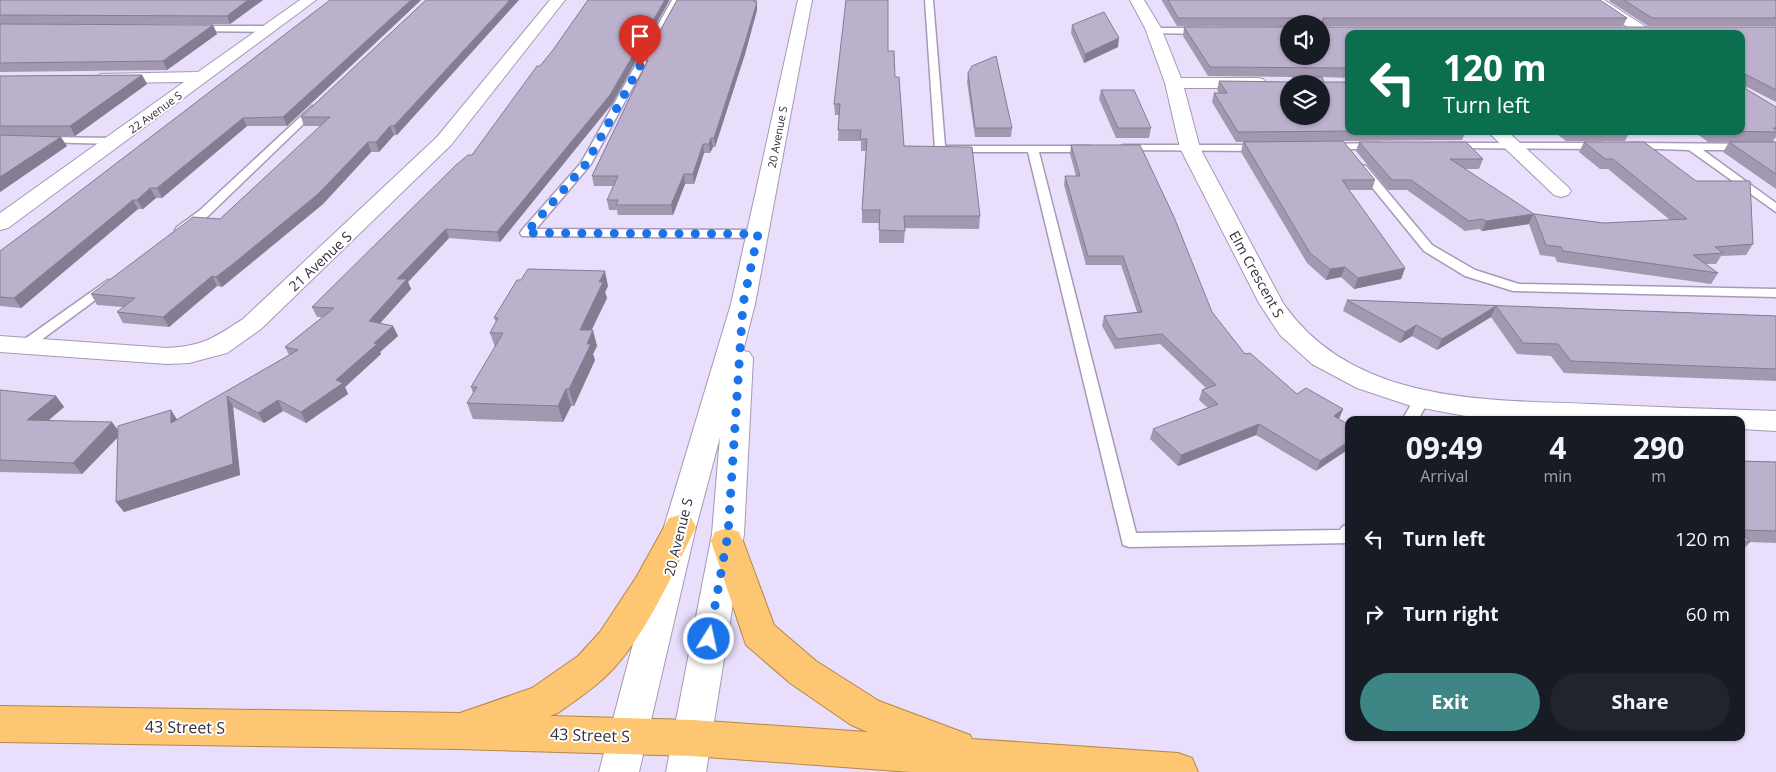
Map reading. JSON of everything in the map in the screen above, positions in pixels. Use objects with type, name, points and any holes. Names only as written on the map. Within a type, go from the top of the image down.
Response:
[{"type":"highway","points":[[458,731],[544,701],[591,667],[613,643],[649,586],[680,527]]},
{"type":"highway","points":[[726,541],[759,634],[803,672],[865,713],[983,758]]},
{"type":"highway","name":"43 Street S","points":[[0,724],[458,731],[624,754],[983,758],[1178,772]]},
{"type":"street","name":"22 Avenue S","points":[[0,223],[309,0]]},
{"type":"street","name":"21 Avenue S","points":[[12,345],[166,356],[189,355],[218,347],[252,324],[428,158],[558,0]]},
{"type":"street","name":"20 Avenue S","points":[[624,754],[680,527],[743,304],[805,0]]},
{"type":"street","name":"Elm Crescent S","points":[[1137,0],[1154,31],[1174,83],[1190,148],[1271,303],[1289,330],[1321,358],[1415,410],[1477,409],[1651,416]]},
{"type":"street","points":[[1594,0],[1650,30]]},
{"type":"street","points":[[86,78],[201,77]]},
{"type":"street","points":[[1174,83],[1271,84]]},
{"type":"street","points":[[1500,135],[1561,191]]},
{"type":"street","name":"20 Avenue S","points":[[689,755],[726,541],[743,304]]},
{"type":"street","name":"Elm Crescent S","points":[[1745,420],[1776,421]]},
{"type":"lane","points":[[676,0],[586,164],[526,233],[758,234]]},
{"type":"lane","points":[[929,0],[940,149],[1278,147]]},
{"type":"lane","points":[[189,28],[268,29]]},
{"type":"lane","points":[[1154,31],[1212,31]]},
{"type":"lane","points":[[172,237],[203,214],[323,100]]},
{"type":"lane","points":[[29,140],[116,141]]},
{"type":"lane","points":[[1316,147],[1384,146]]},
{"type":"lane","points":[[1443,146],[1776,148]]},
{"type":"lane","points":[[1345,147],[1428,248],[1470,273],[1518,288],[1776,293]]},
{"type":"lane","points":[[1692,147],[1776,208]]},
{"type":"lane","points":[[1033,149],[1130,540],[1345,537]]},
{"type":"lane","points":[[12,345],[118,277]]},
{"type":"building","points":[[0,0],[248,0],[227,16],[0,15]]},
{"type":"building","points":[[330,0],[411,0],[283,117],[243,118],[157,188],[150,188],[137,200],[133,200],[14,298],[0,297],[0,251]]},
{"type":"building","points":[[426,0],[510,0],[394,126],[390,126],[376,142],[368,142],[318,194],[233,264],[216,277],[212,276],[163,317],[117,312],[135,298],[91,294],[193,217],[220,219],[330,117],[301,117]]},
{"type":"building","points":[[588,0],[665,0],[610,95],[497,232],[446,229],[397,279],[407,279],[369,321],[393,326],[374,343],[377,344],[336,380],[343,383],[301,412],[278,400],[258,413],[227,396],[233,464],[116,502],[118,426],[171,410],[171,423],[298,350],[285,347],[334,308],[312,307],[456,165],[468,155],[472,155],[537,66],[540,66],[553,50]]},
{"type":"building","points":[[677,0],[754,0],[754,2],[757,2],[714,138],[711,138],[709,144],[703,144],[693,174],[684,174],[671,205],[616,205],[618,200],[607,200],[618,176],[592,176],[648,60],[645,58]]},
{"type":"building","points":[[846,0],[888,0],[888,51],[894,51],[895,77],[899,77],[904,146],[972,147],[980,216],[904,216],[905,231],[879,230],[880,210],[862,210],[867,139],[860,139],[861,130],[838,130],[840,104],[834,104]]},
{"type":"building","points":[[1168,0],[1600,0],[1627,18],[1330,18],[1330,15],[1280,15],[1280,18],[1178,18]]},
{"type":"building","points":[[1624,0],[1776,0],[1776,18],[1652,18]]},
{"type":"building","points":[[1104,12],[1119,38],[1085,54],[1072,25]]},
{"type":"building","points":[[0,24],[213,25],[163,61],[0,63]]},
{"type":"building","points":[[1184,27],[1280,27],[1280,65],[1330,65],[1330,27],[1776,27],[1776,90],[1745,74],[1745,30],[1345,30],[1345,68],[1210,67]]},
{"type":"building","points":[[996,56],[1012,128],[975,128],[968,73],[972,66]]},
{"type":"building","points":[[1745,74],[1746,89],[1776,107],[1776,128],[1773,128],[1776,132],[1745,132]]},
{"type":"building","points":[[142,75],[70,126],[0,126],[0,76]]},
{"type":"building","points":[[1219,81],[1280,82],[1280,125],[1330,125],[1330,82],[1345,82],[1345,131],[1238,132],[1214,93],[1227,93]]},
{"type":"building","points":[[1101,90],[1134,90],[1151,128],[1118,128]]},
{"type":"building","points":[[0,135],[61,137],[0,177]]},
{"type":"building","points":[[1343,141],[1375,180],[1342,180],[1405,268],[1358,278],[1345,267],[1330,269],[1310,253],[1244,142]]},
{"type":"building","points":[[1359,142],[1466,142],[1483,159],[1450,159],[1534,214],[1486,221],[1483,219],[1469,221],[1411,180],[1392,180]]},
{"type":"building","points":[[1584,142],[1644,142],[1696,181],[1750,181],[1753,244],[1715,247],[1723,253],[1693,255],[1718,273],[1563,251],[1561,247],[1546,245],[1534,214],[1604,223],[1687,219],[1613,159],[1605,159]]},
{"type":"building","points":[[1729,142],[1776,142],[1776,174]]},
{"type":"building","points":[[1071,145],[1140,145],[1174,217],[1212,312],[1245,354],[1250,353],[1297,394],[1306,388],[1343,409],[1334,416],[1345,423],[1345,444],[1320,461],[1259,424],[1181,455],[1153,429],[1218,404],[1202,390],[1216,385],[1162,334],[1117,339],[1104,316],[1142,312],[1123,256],[1088,256],[1065,176],[1080,176]]},
{"type":"building","points":[[528,269],[605,271],[599,282],[603,282],[580,330],[593,330],[587,344],[591,344],[569,389],[566,389],[558,406],[467,403],[477,387],[471,387],[503,333],[490,333],[498,318],[494,318],[517,280],[521,280]]},
{"type":"building","points":[[1347,300],[1776,316],[1776,369],[1571,361],[1558,344],[1523,343],[1496,306],[1442,339],[1416,325],[1405,332]]},
{"type":"building","points":[[0,390],[56,396],[27,420],[112,422],[73,463],[0,460]]},
{"type":"building","points":[[1745,461],[1776,462],[1776,531],[1745,530]]},
{"type":"route","points":[[640,66],[586,164],[526,233],[758,234],[743,304],[728,534],[709,639]]}]
